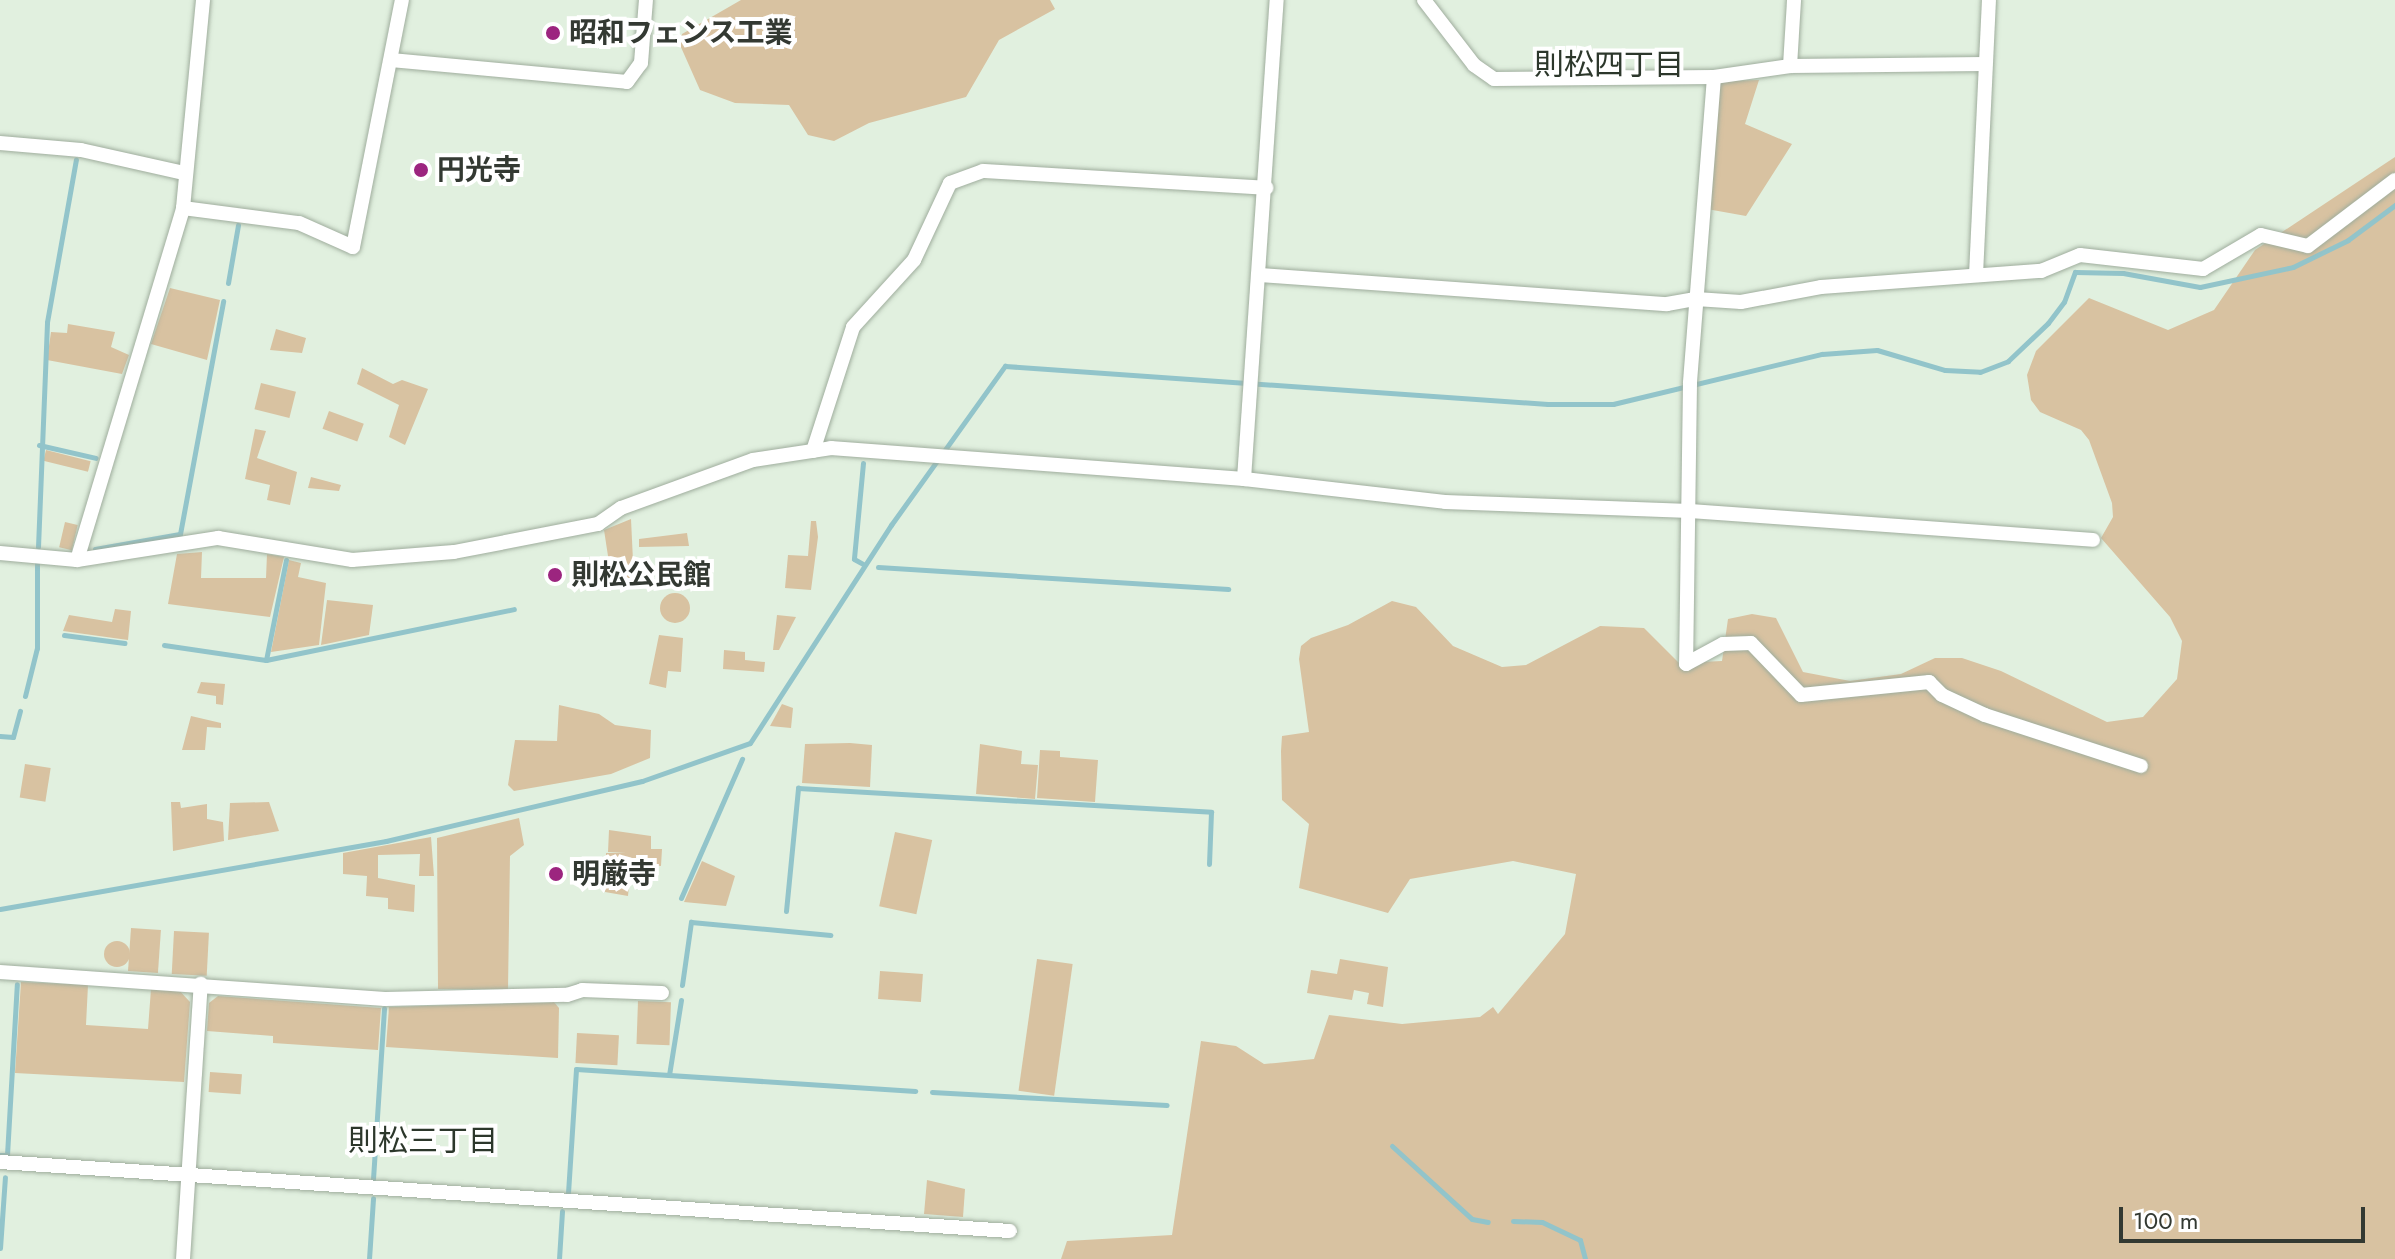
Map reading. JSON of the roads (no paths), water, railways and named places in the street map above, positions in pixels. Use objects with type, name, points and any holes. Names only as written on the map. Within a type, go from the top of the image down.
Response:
[{"type":"street","points":[[77,560],[183,208],[203,0]]},
{"type":"street","points":[[183,208],[299,223],[353,247],[402,0]]},
{"type":"street","points":[[391,60],[627,82],[641,63],[646,0]]},
{"type":"street","points":[[1244,479],[1277,0]]},
{"type":"street","points":[[1424,0],[1474,65],[1494,79],[1714,77],[1790,66],[1985,64]]},
{"type":"street","points":[[1790,66],[1794,0]]},
{"type":"street","points":[[1976,275],[1989,0]]},
{"type":"street","points":[[1714,77],[1696,299],[1686,664],[1723,644],[1751,643],[1801,695],[1929,682],[1942,695],[1985,715],[2141,766]]},
{"type":"street","points":[[0,143],[81,150],[184,173]]},
{"type":"street","points":[[813,451],[853,327],[914,260],[950,183],[983,171],[1266,188]]},
{"type":"street","points":[[1260,275],[1653,303],[1696,299],[1741,302],[1821,287],[2041,271],[2080,255],[2203,269],[2261,235],[2308,246],[2395,180]]},
{"type":"street","points":[[0,553],[77,560],[218,538],[352,560],[454,552],[598,524],[621,508],[753,460],[813,451],[961,454],[1244,479],[1445,502],[1690,511],[2093,540]]},
{"type":"street","points":[[0,972],[385,999],[567,995],[582,990],[662,993]]},
{"type":"street","points":[[183,1259],[201,984]]},
{"type":"street","points":[[0,1162],[1010,1231]]},
{"type":"waterway","points":[[38,547],[47,322],[76,160]]},
{"type":"waterway","points":[[0,909],[386,841],[642,781],[750,743],[891,525],[1005,366],[1548,404],[1613,404],[1822,354],[1877,350],[1945,370],[1980,372],[2008,361],[2048,323],[2064,302],[2075,272],[2123,273],[2200,287],[2293,267],[2348,240],[2395,205]]},
{"type":"waterway","points":[[228,283],[238,225]]},
{"type":"waterway","points":[[95,549],[180,534],[223,301]]},
{"type":"waterway","points":[[39,445],[96,458]]},
{"type":"waterway","points":[[863,463],[854,559],[863,564]]},
{"type":"waterway","points":[[266,660],[286,560]]},
{"type":"waterway","points":[[25,696],[37,648],[37,562]]},
{"type":"waterway","points":[[878,567],[1228,589]]},
{"type":"waterway","points":[[164,645],[266,660],[514,609]]},
{"type":"waterway","points":[[64,635],[124,643]]},
{"type":"waterway","points":[[0,736],[13,737],[20,711]]},
{"type":"waterway","points":[[681,898],[742,759]]},
{"type":"waterway","points":[[786,911],[798,788],[1211,812],[1209,864]]},
{"type":"waterway","points":[[682,985],[691,922],[830,935]]},
{"type":"waterway","points":[[0,1155],[7,1155],[17,984]]},
{"type":"waterway","points":[[669,1075],[681,1000]]},
{"type":"waterway","points":[[373,1179],[384,1008]]},
{"type":"waterway","points":[[568,1193],[576,1069],[915,1091]]},
{"type":"waterway","points":[[932,1092],[1167,1105]]},
{"type":"waterway","points":[[1392,1146],[1472,1219],[1488,1222]]},
{"type":"waterway","points":[[0,1248],[5,1177]]},
{"type":"waterway","points":[[369,1259],[373,1198]]},
{"type":"waterway","points":[[559,1259],[562,1211]]},
{"type":"waterway","points":[[1513,1221],[1542,1222],[1580,1240],[1585,1259]]},
{"type":"place","name":"昭和フェンス工業","points":[[553,33]]},
{"type":"place","name":"円光寺","points":[[421,170]]},
{"type":"place","name":"則松公民館","points":[[555,575]]},
{"type":"place","name":"明厳寺","points":[[556,874]]},
{"type":"district","name":"則松四丁目","points":[[1609,65]]},
{"type":"district","name":"則松三丁目","points":[[423,1141]]}]
